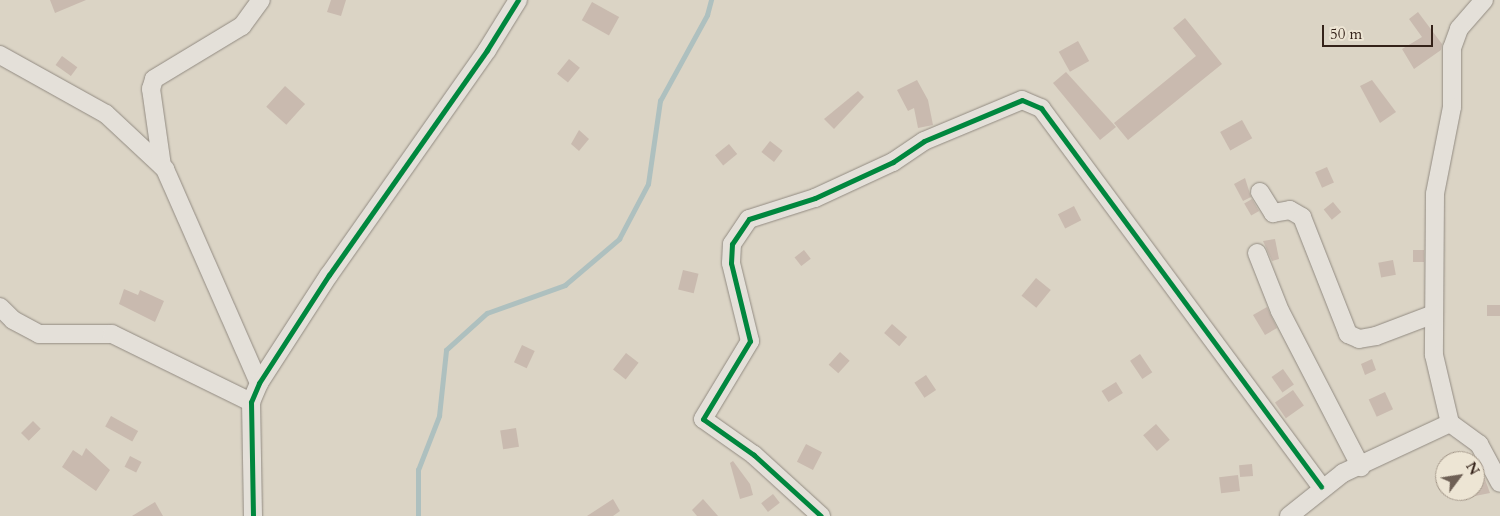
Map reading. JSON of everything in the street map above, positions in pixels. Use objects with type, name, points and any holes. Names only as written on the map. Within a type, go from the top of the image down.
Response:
[{"type":"street","points":[[259,383],[162,166],[151,89],[154,79],[242,26],[261,0]]},
{"type":"street","points":[[253,516],[251,402],[259,383],[329,275],[482,59],[518,0]]},
{"type":"street","points":[[1484,0],[1459,29],[1452,48],[1452,107],[1435,194],[1434,355],[1450,422],[1479,444],[1500,483]]},
{"type":"street","points":[[0,55],[106,114],[162,166]]},
{"type":"street","points":[[821,516],[754,455],[703,419],[750,341],[731,264],[732,244],[749,219],[815,198],[893,162],[924,142],[1022,100],[1041,108],[1321,487]]},
{"type":"street","points":[[1260,192],[1274,213],[1290,210],[1302,217],[1348,334],[1358,339],[1376,336],[1434,314]]},
{"type":"street","points":[[1257,253],[1280,311],[1361,467]]},
{"type":"street","points":[[0,307],[13,320],[39,334],[112,334],[251,402]]},
{"type":"street","points":[[1289,516],[1321,487],[1450,422]]},
{"type":"building","points":[[50,0],[86,0],[55,13]]},
{"type":"building","points":[[331,0],[346,0],[341,16],[327,12]]},
{"type":"building","points":[[592,2],[619,17],[609,35],[582,20]]},
{"type":"building","points":[[1418,12],[1442,44],[1441,50],[1414,69],[1402,49],[1422,37],[1409,19]]},
{"type":"building","points":[[1185,18],[1222,64],[1128,140],[1114,123],[1196,56],[1173,28]]},
{"type":"building","points":[[1078,41],[1089,61],[1070,72],[1059,52]]},
{"type":"building","points":[[62,56],[77,67],[71,76],[56,65]]},
{"type":"building","points":[[569,59],[580,68],[568,83],[557,74]]},
{"type":"building","points":[[1066,72],[1116,127],[1100,140],[1053,83]]},
{"type":"building","points":[[917,80],[928,100],[933,125],[918,128],[914,108],[908,111],[897,90]]},
{"type":"building","points":[[1372,80],[1396,112],[1380,123],[1360,86]]},
{"type":"building","points":[[285,86],[305,104],[286,125],[266,107]]},
{"type":"building","points":[[858,91],[864,97],[834,129],[824,119]]},
{"type":"building","points":[[1242,120],[1252,138],[1230,150],[1220,132]]},
{"type":"building","points":[[579,130],[589,139],[579,151],[571,144]]},
{"type":"building","points":[[770,141],[783,151],[774,162],[761,152]]},
{"type":"building","points":[[729,144],[737,154],[723,165],[715,155]]},
{"type":"building","points":[[1327,167],[1334,183],[1322,188],[1315,172]]},
{"type":"building","points":[[1245,178],[1251,197],[1243,201],[1234,184]]},
{"type":"building","points":[[1252,199],[1259,211],[1251,216],[1244,204]]},
{"type":"building","points":[[1333,202],[1341,212],[1332,220],[1324,210]]},
{"type":"building","points":[[1074,206],[1081,220],[1065,228],[1058,214]]},
{"type":"building","points":[[1275,239],[1279,259],[1272,261],[1263,241]]},
{"type":"building","points":[[804,250],[811,259],[801,266],[795,257]]},
{"type":"building","points":[[1413,250],[1424,250],[1424,262],[1413,262]]},
{"type":"building","points":[[1393,260],[1396,275],[1381,278],[1378,263]]},
{"type":"building","points":[[683,270],[699,274],[694,293],[678,289]]},
{"type":"building","points":[[1036,278],[1051,290],[1036,308],[1022,296]]},
{"type":"building","points":[[124,289],[138,295],[140,290],[164,301],[155,322],[119,304]]},
{"type":"building","points":[[1487,305],[1500,305],[1500,316],[1487,316]]},
{"type":"building","points":[[1267,307],[1277,328],[1265,335],[1253,315]]},
{"type":"building","points":[[892,324],[907,337],[899,346],[884,333]]},
{"type":"building","points":[[522,345],[535,351],[527,368],[514,362]]},
{"type":"building","points":[[840,352],[850,361],[838,373],[829,365]]},
{"type":"building","points":[[626,353],[639,363],[626,379],[613,370]]},
{"type":"building","points":[[1140,354],[1152,372],[1142,379],[1130,361]]},
{"type":"building","points":[[1372,359],[1376,370],[1365,375],[1361,364]]},
{"type":"building","points":[[1283,369],[1294,385],[1282,393],[1272,377]]},
{"type":"building","points":[[926,375],[936,390],[924,398],[914,383]]},
{"type":"building","points":[[1116,382],[1123,393],[1108,402],[1102,391]]},
{"type":"building","points":[[1293,390],[1304,406],[1286,418],[1275,403]]},
{"type":"building","points":[[1385,392],[1393,409],[1377,417],[1369,400]]},
{"type":"building","points":[[111,416],[138,431],[132,442],[105,426]]},
{"type":"building","points":[[33,421],[41,429],[29,441],[21,433]]},
{"type":"building","points":[[1156,424],[1170,440],[1157,451],[1143,435]]},
{"type":"building","points":[[516,428],[519,447],[503,449],[500,431]]},
{"type":"building","points":[[806,444],[822,452],[813,470],[797,462]]},
{"type":"building","points":[[86,448],[110,470],[96,491],[62,467],[73,450],[82,456]]},
{"type":"building","points":[[130,456],[142,462],[136,473],[125,467]]},
{"type":"building","points":[[733,461],[750,484],[753,495],[740,499],[730,463]]},
{"type":"building","points":[[1252,464],[1253,476],[1240,477],[1239,465]]},
{"type":"building","points":[[1238,475],[1240,491],[1221,493],[1219,477]]},
{"type":"building","points":[[1485,479],[1490,493],[1485,494]]},
{"type":"building","points":[[773,494],[780,503],[768,512],[761,503]]},
{"type":"building","points":[[613,499],[620,511],[613,516],[587,516]]},
{"type":"building","points":[[703,499],[718,516],[697,516],[692,510]]},
{"type":"building","points":[[155,502],[163,516],[132,516]]},
{"type":"waterway","points":[[418,516],[418,470],[439,416],[446,350],[487,313],[565,285],[619,239],[648,184],[660,101],[707,15],[711,0]]},
{"type":"cycle path","points":[[253,516],[251,402],[259,383],[329,275],[487,50],[518,0]]},
{"type":"cycle path","points":[[821,516],[754,455],[703,419],[750,341],[731,263],[732,244],[749,219],[815,198],[893,162],[924,141],[1022,100],[1041,108],[1321,487]]}]
